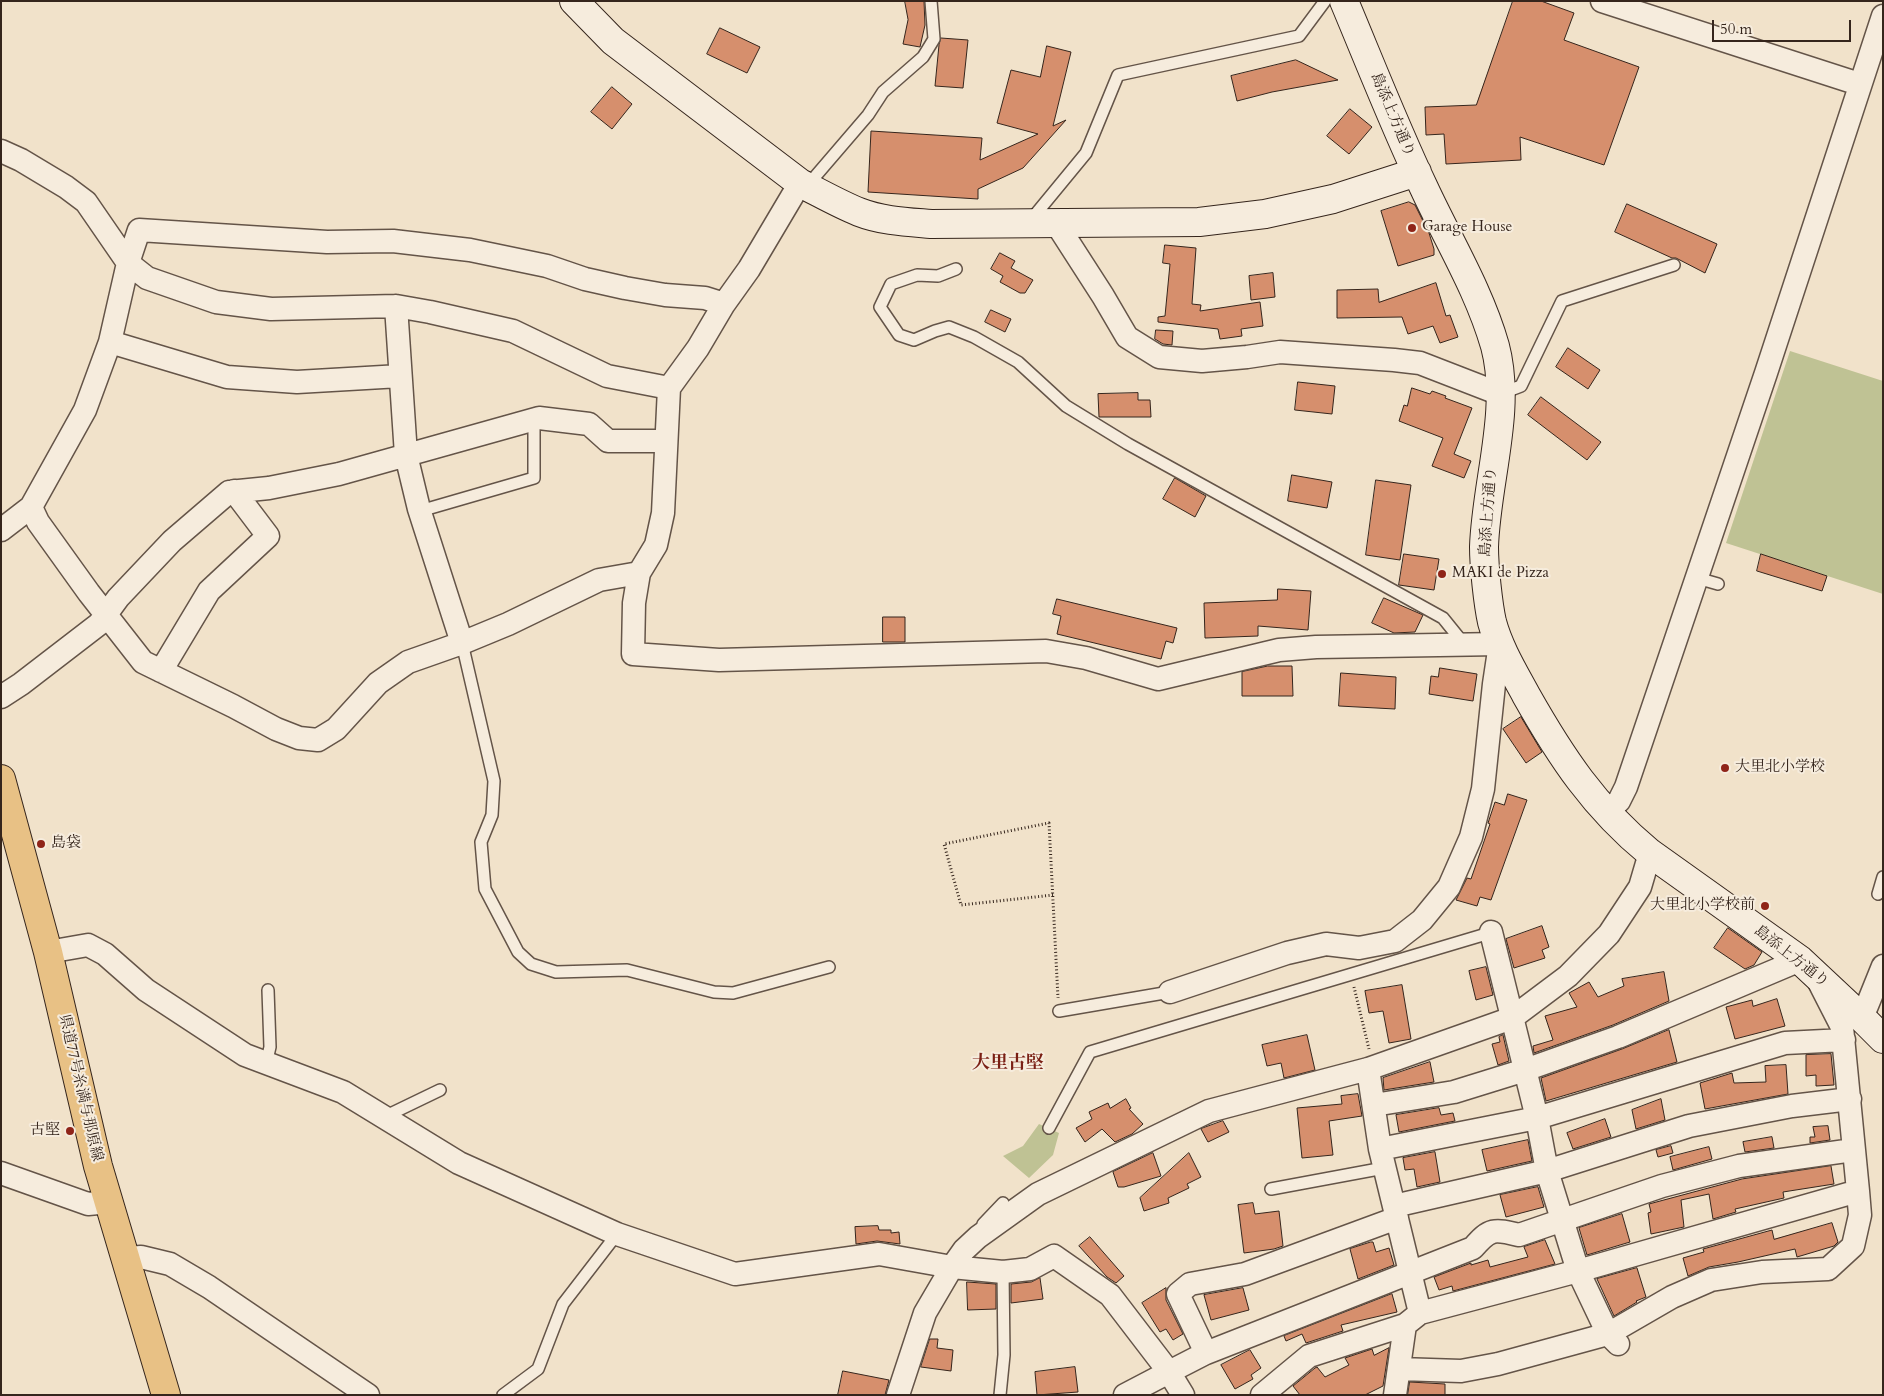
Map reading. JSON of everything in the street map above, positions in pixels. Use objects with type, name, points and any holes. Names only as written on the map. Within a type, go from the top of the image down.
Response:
[{"type":"main road","name":"県道77号糸満与那原線","points":[[3,789],[48,952],[98,1166],[166,1395]]},
{"type":"street","points":[[574,1],[613,41],[804,185],[833,201],[861,213],[894,221],[931,224],[1199,222],[1265,214],[1333,199],[1417,172]]},
{"type":"street","name":"島添上方通り","points":[[1344,1],[1417,172],[1462,260],[1488,326],[1500,367],[1500,394],[1484,548],[1492,622],[1508,663],[1555,745],[1588,792],[1627,835],[1808,967],[1883,1039]]},
{"type":"street","points":[[1602,1],[1859,84]]},
{"type":"street","points":[[1607,813],[1618,801],[1626,787],[1707,581],[1766,373],[1859,84],[1883,16]]},
{"type":"street","points":[[1,151],[22,160],[66,187],[86,202],[128,263],[147,278],[216,302],[271,309],[396,306],[513,331],[607,376],[669,388]]},
{"type":"street","points":[[804,185],[724,304],[698,348],[669,388],[663,513],[656,544],[639,573],[634,603],[633,654],[720,660],[1046,651],[1086,658],[1158,679],[1279,650],[1316,647],[1500,644],[1483,789],[1472,837],[1449,888],[1422,920],[1382,954],[1359,948],[1326,944],[1287,952],[1170,992]]},
{"type":"street","points":[[1056,223],[1127,337],[1159,357],[1202,361],[1280,352],[1394,360],[1420,363],[1500,394]]},
{"type":"street","points":[[1,530],[31,507],[85,410],[110,342],[128,263],[139,230],[327,242],[393,242],[470,250],[547,266],[585,279],[625,288],[665,295],[705,298],[724,304]]},
{"type":"street","points":[[396,306],[406,455],[420,511],[462,643]]},
{"type":"street","points":[[110,342],[227,377],[297,382],[400,376]]},
{"type":"street","points":[[1,697],[21,684],[99,624],[118,598],[172,541],[229,492],[269,488],[339,474],[539,418],[589,424],[608,441],[666,441]]},
{"type":"street","points":[[161,671],[209,591],[268,536],[234,491]]},
{"type":"street","points":[[31,507],[38,522],[89,593],[143,662],[276,729],[299,738],[318,740],[336,729],[378,682],[408,662],[508,624],[599,580],[639,573]]},
{"type":"street","points":[[898,1395],[925,1313],[952,1267],[964,1250],[978,1237],[1042,1190],[1209,1111],[1371,1068],[1512,1018],[1568,976],[1609,934],[1640,887],[1650,853]]},
{"type":"street","points":[[1494,931],[1512,1018],[1537,1118],[1547,1171],[1578,1272],[1613,1339]]},
{"type":"street","points":[[48,952],[88,945],[105,954],[154,995],[245,1055],[343,1092],[459,1163],[617,1234],[735,1274],[879,1254],[952,1267],[1003,1272],[1030,1269],[1054,1256],[1110,1295],[1169,1372],[1183,1395]]},
{"type":"street","points":[[1862,1018],[1883,966]]},
{"type":"street","points":[[1374,1105],[1454,1092],[1525,1070],[1808,967],[1842,1027],[1844,1040],[1860,1215],[1853,1246],[1828,1269],[1762,1272],[1712,1280],[1672,1297],[1613,1339],[1461,1371],[1399,1368]]},
{"type":"street","points":[[1382,1158],[1537,1118],[1785,1043],[1844,1040]]},
{"type":"street","points":[[1371,1068],[1374,1105],[1382,1158],[1410,1273],[1412,1319],[1399,1368],[1395,1395]]},
{"type":"street","points":[[1206,1353],[1178,1294],[1190,1284],[1245,1274],[1395,1212],[1547,1171],[1689,1126],[1792,1106],[1850,1099]]},
{"type":"street","points":[[1125,1395],[1206,1353],[1473,1248],[1484,1235],[1498,1230],[1519,1235],[1662,1186],[1739,1166],[1854,1150]]},
{"type":"street","points":[[1,1173],[88,1204],[109,1202]]},
{"type":"street","points":[[1262,1395],[1309,1356],[1412,1319],[1858,1192]]},
{"type":"street","points":[[126,1258],[141,1256],[170,1264],[209,1288],[368,1395]]},
{"type":"lane","points":[[804,185],[868,115],[883,92],[923,57],[934,39],[931,1]]},
{"type":"lane","points":[[1029,222],[1086,153],[1118,75],[1299,36],[1325,1]]},
{"type":"lane","points":[[1500,394],[1521,386],[1562,301],[1674,264]]},
{"type":"lane","points":[[956,269],[938,276],[916,275],[891,284],[880,307],[899,334],[914,340],[935,330],[949,327],[974,337],[1018,362],[1066,406],[1128,444],[1443,618],[1466,645]]},
{"type":"lane","points":[[420,511],[534,478],[534,419]]},
{"type":"lane","points":[[462,643],[494,781],[492,815],[481,842],[485,889],[518,952],[531,964],[556,972],[627,970],[714,992],[733,993],[829,967]]},
{"type":"lane","points":[[1878,894],[1883,877]]},
{"type":"lane","points":[[1049,1128],[1090,1052],[1351,974],[1382,954],[1494,931]]},
{"type":"lane","points":[[266,1064],[270,1048],[268,990]]},
{"type":"lane","points":[[1059,1011],[1170,992]]},
{"type":"lane","points":[[384,1117],[440,1090]]},
{"type":"lane","points":[[1271,1189],[1382,1158]]},
{"type":"lane","points":[[978,1237],[980,1228],[988,1217],[1003,1203]]},
{"type":"lane","points":[[503,1395],[538,1369],[563,1304],[617,1234]]},
{"type":"lane","points":[[1000,1395],[1004,1355],[1003,1272]]},
{"type":"path","points":[[1053,895],[961,905],[944,844],[1049,823],[1053,895],[1059,1011]]},
{"type":"path","points":[[1351,974],[1371,1068]]},
{"type":"green space","points":[[1790,351],[1883,381],[1883,594],[1726,543]]},
{"type":"green space","points":[[1039,1124],[1059,1133],[1053,1155],[1029,1178],[1003,1156],[1023,1146]]},
{"type":"building","points":[[905,1],[924,1],[925,25],[920,47],[903,44],[908,20]]},
{"type":"building","points":[[1513,1],[1541,1],[1574,13],[1564,40],[1639,67],[1604,165],[1520,137],[1521,160],[1446,164],[1444,134],[1426,135],[1425,107],[1476,105]]},
{"type":"building","points":[[720,28],[760,47],[747,73],[707,54]]},
{"type":"building","points":[[941,38],[968,40],[963,88],[935,86]]},
{"type":"building","points":[[1047,46],[1071,52],[1053,126],[1066,120],[1023,168],[978,189],[978,199],[868,192],[871,131],[982,138],[980,160],[1038,134],[997,123],[1011,70],[1040,77]]},
{"type":"building","points":[[1296,60],[1338,80],[1272,92],[1237,101],[1231,76]]},
{"type":"building","points":[[612,87],[632,104],[612,129],[591,112]]},
{"type":"building","points":[[1350,109],[1372,127],[1349,154],[1327,136]]},
{"type":"building","points":[[1409,202],[1415,205],[1429,233],[1434,255],[1398,266],[1381,211]]},
{"type":"building","points":[[1627,204],[1717,244],[1705,273],[1676,258],[1672,258],[1615,232]]},
{"type":"building","points":[[1165,245],[1196,248],[1192,304],[1201,305],[1200,311],[1260,302],[1263,326],[1241,329],[1242,336],[1220,339],[1218,329],[1158,322],[1158,317],[1165,316],[1170,264],[1163,263]]},
{"type":"building","points":[[1000,253],[1015,261],[1011,268],[1033,280],[1025,293],[1020,293],[1000,282],[1003,276],[991,269]]},
{"type":"building","points":[[1273,273],[1275,297],[1251,300],[1249,276]]},
{"type":"building","points":[[1436,283],[1446,316],[1450,315],[1458,337],[1440,343],[1433,326],[1408,334],[1402,317],[1337,318],[1337,290],[1378,289],[1379,302]]},
{"type":"building","points":[[991,310],[1011,319],[1005,332],[985,322]]},
{"type":"building","points":[[1156,330],[1173,331],[1172,345],[1163,344],[1155,339]]},
{"type":"building","points":[[1568,348],[1600,370],[1588,389],[1556,367]]},
{"type":"building","points":[[1298,382],[1335,386],[1332,414],[1295,410]]},
{"type":"building","points":[[1412,388],[1430,394],[1432,391],[1472,408],[1454,454],[1471,461],[1464,478],[1432,466],[1443,438],[1399,421],[1404,405],[1407,406]]},
{"type":"building","points":[[1138,393],[1138,400],[1150,400],[1151,417],[1099,417],[1098,394]]},
{"type":"building","points":[[1541,397],[1601,442],[1587,460],[1528,415]]},
{"type":"building","points":[[1292,475],[1332,482],[1327,508],[1288,501]]},
{"type":"building","points":[[1175,478],[1206,496],[1195,517],[1163,499]]},
{"type":"building","points":[[1376,480],[1411,485],[1400,560],[1366,555]]},
{"type":"building","points":[[1404,554],[1439,559],[1434,590],[1399,585]]},
{"type":"building","points":[[1761,554],[1827,576],[1822,591],[1757,571]]},
{"type":"building","points":[[1278,589],[1311,591],[1308,630],[1258,626],[1258,636],[1205,638],[1204,603],[1277,600]]},
{"type":"building","points":[[1384,598],[1423,615],[1415,632],[1394,633],[1372,623]]},
{"type":"building","points":[[1057,599],[1177,628],[1173,643],[1166,641],[1161,659],[1057,634],[1061,616],[1053,614]]},
{"type":"building","points":[[883,617],[905,617],[905,642],[883,642]]},
{"type":"building","points":[[1268,666],[1292,666],[1293,696],[1242,696],[1242,672]]},
{"type":"building","points":[[1440,668],[1477,674],[1473,701],[1429,694],[1431,676],[1438,677]]},
{"type":"building","points":[[1341,673],[1396,677],[1395,709],[1339,706]]},
{"type":"building","points":[[1521,717],[1542,752],[1526,763],[1503,729]]},
{"type":"building","points":[[1508,794],[1527,800],[1491,900],[1480,897],[1477,906],[1456,900],[1467,878],[1471,879],[1490,824],[1488,823],[1495,802],[1504,805]]},
{"type":"building","points":[[1542,926],[1549,947],[1542,950],[1545,958],[1514,968],[1506,939]]},
{"type":"building","points":[[1728,928],[1762,952],[1754,965],[1745,969],[1714,948]]},
{"type":"building","points":[[1486,967],[1493,995],[1476,1000],[1469,971]]},
{"type":"building","points":[[1664,972],[1669,1001],[1613,1025],[1534,1053],[1533,1046],[1553,1040],[1545,1016],[1577,1007],[1569,993],[1589,982],[1598,997],[1624,986],[1622,979]]},
{"type":"building","points":[[1402,985],[1411,1039],[1389,1043],[1383,1011],[1369,1013],[1365,991]]},
{"type":"building","points":[[1777,999],[1785,1026],[1735,1039],[1726,1007],[1752,1000],[1753,1006]]},
{"type":"building","points":[[1669,1030],[1677,1062],[1546,1101],[1541,1078]]},
{"type":"building","points":[[1307,1035],[1315,1070],[1284,1078],[1281,1063],[1267,1066],[1262,1045]]},
{"type":"building","points":[[1503,1035],[1509,1061],[1498,1065],[1492,1044],[1500,1042],[1499,1037]]},
{"type":"building","points":[[1831,1054],[1834,1085],[1816,1086],[1816,1075],[1806,1076],[1806,1055]]},
{"type":"building","points":[[1430,1062],[1434,1082],[1384,1090],[1383,1078]]},
{"type":"building","points":[[1786,1065],[1788,1094],[1705,1109],[1700,1083],[1732,1073],[1734,1083],[1766,1082],[1765,1066]]},
{"type":"building","points":[[1358,1094],[1362,1116],[1329,1121],[1333,1155],[1302,1158],[1297,1108],[1342,1104],[1341,1096]]},
{"type":"building","points":[[1126,1099],[1131,1108],[1129,1109],[1143,1124],[1132,1134],[1115,1142],[1102,1129],[1085,1142],[1076,1128],[1092,1119],[1089,1112],[1108,1103],[1110,1108]]},
{"type":"building","points":[[1661,1099],[1665,1120],[1636,1129],[1632,1110]]},
{"type":"building","points":[[1439,1108],[1441,1115],[1453,1113],[1455,1121],[1399,1132],[1396,1115]]},
{"type":"building","points":[[1605,1119],[1611,1137],[1573,1149],[1567,1133]]},
{"type":"building","points":[[1223,1121],[1229,1132],[1208,1142],[1201,1129]]},
{"type":"building","points":[[1828,1126],[1830,1140],[1810,1143],[1810,1137],[1815,1137],[1813,1127]]},
{"type":"building","points":[[1772,1137],[1774,1148],[1745,1152],[1743,1142]]},
{"type":"building","points":[[1528,1140],[1532,1161],[1487,1171],[1482,1150]]},
{"type":"building","points":[[1671,1146],[1673,1153],[1658,1157],[1656,1150]]},
{"type":"building","points":[[1709,1147],[1712,1159],[1673,1170],[1670,1157]]},
{"type":"building","points":[[1435,1152],[1440,1182],[1417,1187],[1414,1169],[1405,1170],[1403,1158]]},
{"type":"building","points":[[1153,1153],[1161,1176],[1118,1187],[1113,1172]]},
{"type":"building","points":[[1189,1153],[1201,1177],[1187,1184],[1189,1188],[1168,1198],[1169,1203],[1144,1211],[1140,1198]]},
{"type":"building","points":[[1831,1166],[1834,1184],[1783,1192],[1784,1198],[1735,1209],[1736,1212],[1713,1219],[1709,1194],[1681,1200],[1684,1227],[1651,1234],[1648,1213],[1651,1212],[1649,1204],[1742,1179]]},
{"type":"building","points":[[1538,1187],[1544,1207],[1506,1217],[1500,1195]]},
{"type":"building","points":[[1253,1203],[1255,1214],[1279,1211],[1283,1246],[1244,1253],[1238,1205]]},
{"type":"building","points":[[1622,1214],[1630,1242],[1587,1255],[1579,1228]]},
{"type":"building","points":[[1832,1223],[1838,1242],[1834,1246],[1797,1257],[1795,1249],[1709,1267],[1688,1276],[1683,1258],[1704,1252],[1703,1249],[1772,1230],[1774,1239]]},
{"type":"building","points":[[878,1226],[879,1230],[891,1230],[891,1233],[899,1232],[900,1244],[877,1241],[856,1244],[855,1227]]},
{"type":"building","points":[[1090,1237],[1124,1276],[1116,1283],[1107,1277],[1079,1246]]},
{"type":"building","points":[[1545,1240],[1555,1264],[1453,1291],[1452,1286],[1439,1290],[1434,1277],[1471,1263],[1471,1265],[1488,1260],[1490,1267],[1528,1257],[1524,1247]]},
{"type":"building","points":[[1373,1242],[1376,1252],[1389,1248],[1394,1265],[1358,1279],[1350,1249]]},
{"type":"building","points":[[1637,1268],[1646,1297],[1636,1301],[1614,1316],[1597,1279]]},
{"type":"building","points":[[1040,1278],[1043,1299],[1011,1303],[1011,1284],[1031,1282]]},
{"type":"building","points":[[967,1282],[996,1284],[996,1309],[968,1310]]},
{"type":"building","points":[[1166,1288],[1166,1300],[1183,1334],[1173,1340],[1166,1329],[1160,1332],[1142,1303]]},
{"type":"building","points":[[1243,1288],[1249,1310],[1211,1320],[1204,1295]]},
{"type":"building","points":[[1392,1294],[1397,1312],[1341,1325],[1343,1331],[1306,1343],[1302,1334],[1286,1341],[1284,1336]]},
{"type":"building","points":[[930,1339],[938,1339],[937,1348],[953,1350],[951,1371],[921,1367]]},
{"type":"building","points":[[1389,1348],[1383,1386],[1365,1395],[1300,1395],[1293,1386],[1317,1367],[1325,1377],[1349,1365],[1345,1358],[1372,1349],[1374,1355]]},
{"type":"building","points":[[1250,1350],[1261,1368],[1251,1375],[1253,1379],[1235,1389],[1221,1365]]},
{"type":"building","points":[[1075,1367],[1078,1392],[1037,1395],[1035,1372]]},
{"type":"building","points":[[843,1371],[889,1380],[885,1395],[838,1395]]},
{"type":"building","points":[[1410,1382],[1445,1384],[1445,1395],[1408,1395]]},
{"type":"place","name":"Garage House","points":[[1412,228]]},
{"type":"place","name":"MAKI de Pizza","points":[[1442,574]]},
{"type":"place","name":"大里北小学校","points":[[1725,768]]},
{"type":"place","name":"島袋","points":[[41,844]]},
{"type":"place","name":"大里北小学校前","points":[[1765,906]]},
{"type":"place","name":"古堅","points":[[70,1131]]},
{"type":"district","name":"大里古堅","points":[[1008,1064]]}]
